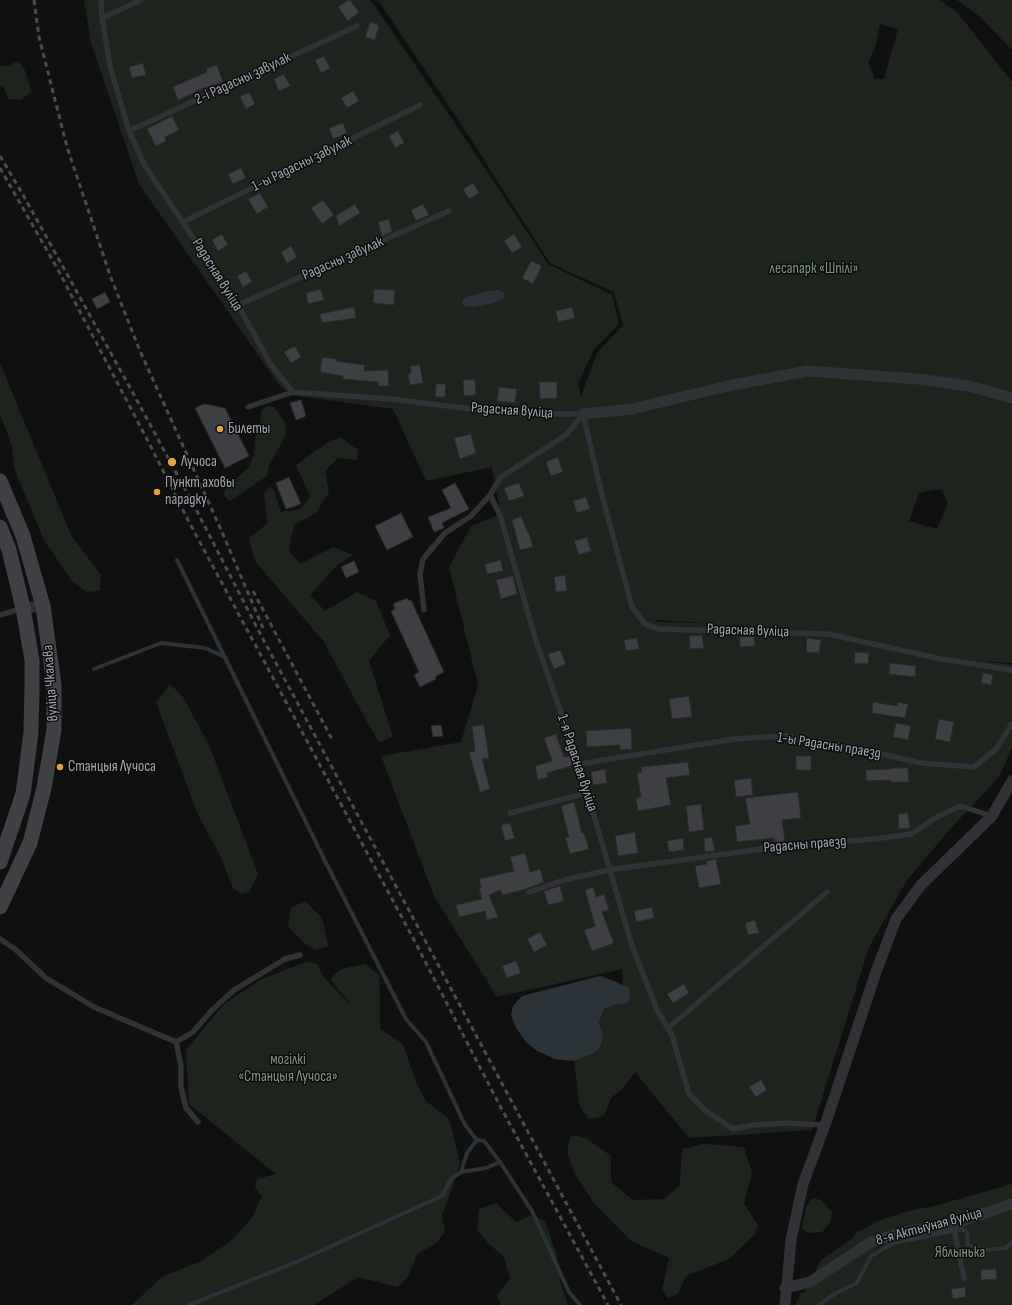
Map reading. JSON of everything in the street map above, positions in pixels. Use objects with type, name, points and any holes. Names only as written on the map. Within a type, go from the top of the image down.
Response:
[{"type":"main road","name":"вуліца Чкалава","points":[[0,480],[23,536],[43,606],[54,685],[54,730],[44,788],[30,843],[0,907]]},
{"type":"main road","name":"вуліца Чкалава","points":[[0,527],[9,550],[23,608],[32,660],[31,733],[23,794],[0,862]]},
{"type":"street","points":[[583,414],[632,410],[732,385],[808,371],[918,379],[969,386],[1012,398]]},
{"type":"street","points":[[23,608],[43,606]]},
{"type":"street","points":[[785,1305],[791,1240],[803,1184],[825,1125],[876,972],[896,919],[921,886],[992,816],[1012,781]]},
{"type":"street","name":"8-я Актыўная вуліца","points":[[786,1288],[810,1282],[871,1242],[904,1232],[953,1225],[1012,1204]]},
{"type":"lane","name":"Радасная вуліца","points":[[101,0],[102,18],[110,66],[130,131],[145,166],[238,305],[271,365],[293,392],[391,399],[511,414],[583,414],[602,495],[632,608],[645,624],[658,629],[828,634],[940,659],[1012,670]]},
{"type":"lane","points":[[102,18],[141,0]]},
{"type":"lane","name":"2-і Радасны завулак","points":[[130,131],[357,26]]},
{"type":"lane","name":"1-ы Радасны завулак","points":[[183,222],[420,105]]},
{"type":"lane","name":"Радасны завулак","points":[[238,305],[449,211]]},
{"type":"lane","points":[[248,407],[293,392]]},
{"type":"lane","points":[[424,610],[420,574],[423,559],[445,533],[470,516],[490,495],[501,477],[566,435],[583,414]]},
{"type":"lane","name":"1-я Радасная вуліца","points":[[490,495],[500,515],[536,640],[579,764],[632,946],[657,1010],[672,1035],[689,1094],[706,1111],[733,1128],[786,1123],[825,1125]]},
{"type":"lane","points":[[0,614],[23,608]]},
{"type":"lane","name":"1-ы Радасны праезд","points":[[579,764],[734,739],[784,736],[859,749],[921,763],[974,767],[996,749],[1012,724]]},
{"type":"lane","points":[[510,813],[587,793]]},
{"type":"lane","name":"Радасны праезд","points":[[529,892],[564,880],[609,870],[768,848],[874,839],[911,834],[937,817],[960,806],[992,816]]},
{"type":"lane","points":[[668,1028],[827,892]]},
{"type":"lane","points":[[0,939],[15,949],[46,978],[94,1007],[176,1042]]},
{"type":"lane","points":[[176,1042],[193,1032],[212,1010],[234,990],[285,959],[300,955]]},
{"type":"lane","points":[[176,1042],[181,1066],[181,1087],[186,1108],[198,1122]]},
{"type":"lane","points":[[953,1225],[964,1278]]},
{"type":"green space","name":"лесапарк «Шпілі»","points":[[84,0],[369,0],[375,6],[462,134],[548,264],[612,295],[619,324],[593,351],[578,384],[581,396],[597,353],[623,325],[614,292],[550,263],[465,130],[380,3],[376,0],[939,0],[957,12],[1012,82],[1012,663],[982,661],[1012,665],[1012,748],[999,777],[951,828],[907,880],[869,947],[812,1130],[689,1138],[635,1072],[623,1088],[611,1098],[604,1116],[589,1119],[580,1107],[574,1061],[594,1053],[603,1036],[599,1022],[604,1009],[623,1003],[622,969],[497,997],[434,896],[381,756],[461,742],[478,685],[449,567],[471,526],[501,514],[492,467],[426,481],[393,409],[291,395],[279,385],[139,184],[91,43]],"holes":[[[880,24],[898,29],[884,79],[875,79],[868,62],[875,49]],[[941,489],[948,503],[937,529],[909,521],[919,493]],[[656,619],[710,623],[658,622]]]},
{"type":"green space","points":[[957,0],[1012,0],[1012,50],[979,16]]},
{"type":"green space","points":[[18,61],[26,72],[31,92],[21,100],[8,99],[4,88],[0,86],[0,66],[8,66]]},
{"type":"green space","points":[[0,363],[71,535],[101,575],[100,591],[87,592],[72,581],[44,540],[14,468],[12,446],[0,414]]},
{"type":"green space","points":[[268,406],[274,407],[286,424],[285,437],[269,465],[267,476],[230,501],[223,495],[228,486],[249,467],[254,455],[255,439],[260,426],[261,410]]},
{"type":"green space","points":[[340,437],[358,450],[357,460],[338,458],[325,471],[329,492],[316,513],[294,525],[289,551],[300,564],[333,547],[353,555],[336,566],[310,595],[325,611],[357,592],[376,601],[390,635],[369,661],[393,737],[379,742],[324,642],[255,561],[249,538],[268,523],[264,494],[270,486],[274,491],[281,512],[301,509],[310,497],[296,465],[328,442]]},
{"type":"green space","points":[[170,684],[183,697],[209,745],[258,874],[249,892],[241,894],[233,888],[220,855],[198,815],[156,702]]},
{"type":"green space","points":[[305,901],[322,918],[328,946],[316,950],[305,944],[288,927],[291,908]]},
{"type":"green space","name":"могілкі «Станцыя Лучоса»","points":[[306,962],[317,964],[324,977],[348,1003],[330,979],[341,969],[365,964],[379,975],[380,1029],[403,1044],[416,1082],[426,1101],[449,1119],[460,1162],[442,1215],[445,1231],[437,1243],[417,1254],[408,1277],[398,1287],[358,1277],[314,1305],[132,1305],[163,1276],[200,1262],[231,1241],[252,1218],[262,1196],[255,1188],[257,1179],[276,1174],[189,1104],[186,1050],[224,1004],[262,979]]},
{"type":"green space","points":[[571,1135],[586,1138],[611,1156],[611,1182],[633,1200],[664,1199],[680,1185],[683,1149],[704,1144],[744,1147],[752,1173],[744,1204],[758,1225],[755,1234],[729,1259],[686,1276],[678,1294],[668,1298],[662,1289],[669,1258],[631,1241],[594,1203],[575,1174],[567,1152]]},
{"type":"green space","name":"Яблынька","points":[[1012,1184],[1012,1305],[795,1305],[801,1293],[804,1293],[821,1260],[854,1237],[856,1232],[875,1222],[904,1212],[938,1205]]},
{"type":"green space","points":[[812,1198],[821,1200],[832,1212],[830,1223],[822,1232],[808,1233],[802,1228],[806,1207]]},
{"type":"green space","points":[[496,1203],[516,1222],[530,1216],[545,1221],[557,1257],[561,1285],[568,1305],[501,1305],[497,1295],[510,1279],[504,1257],[489,1244],[477,1229],[479,1209]]},
{"type":"shaded area","points":[[498,290],[504,292],[504,298],[494,303],[473,307],[464,306],[462,301],[465,297]]},
{"type":"shaded area","points":[[600,976],[629,988],[630,999],[628,1003],[615,1005],[604,1009],[599,1022],[603,1036],[600,1047],[594,1053],[574,1061],[555,1059],[537,1051],[526,1042],[516,1028],[511,1015],[513,1006],[522,996]]},
{"type":"building","points":[[350,0],[359,12],[348,21],[338,7]]},
{"type":"building","points":[[370,22],[379,25],[375,40],[365,37]]},
{"type":"building","points":[[324,56],[330,68],[321,73],[315,60]]},
{"type":"building","points":[[143,63],[146,75],[132,78],[129,67]]},
{"type":"building","points":[[217,65],[223,82],[196,91],[178,100],[173,87],[207,72],[206,69]]},
{"type":"building","points":[[284,74],[290,86],[279,91],[274,79]]},
{"type":"building","points":[[353,91],[359,101],[347,108],[341,98]]},
{"type":"building","points":[[249,92],[255,104],[246,109],[240,97]]},
{"type":"building","points":[[172,116],[179,130],[165,137],[166,141],[156,146],[147,129]]},
{"type":"building","points":[[343,123],[347,133],[333,139],[329,128]]},
{"type":"building","points":[[398,131],[404,143],[395,148],[389,136]]},
{"type":"building","points":[[241,168],[246,178],[233,184],[228,174]]},
{"type":"building","points":[[473,183],[479,193],[469,199],[463,189]]},
{"type":"building","points":[[260,193],[268,207],[257,214],[248,199]]},
{"type":"building","points":[[323,200],[334,215],[322,224],[311,208]]},
{"type":"building","points":[[355,204],[360,213],[339,226],[336,216]]},
{"type":"building","points":[[423,204],[429,215],[416,221],[411,210]]},
{"type":"building","points":[[389,219],[392,232],[382,236],[378,222]]},
{"type":"building","points":[[222,234],[228,245],[218,251],[212,240]]},
{"type":"building","points":[[514,234],[522,247],[512,253],[504,241]]},
{"type":"building","points":[[291,246],[297,257],[287,263],[281,252]]},
{"type":"building","points":[[531,261],[542,266],[533,284],[522,278]]},
{"type":"building","points":[[246,271],[252,282],[243,287],[237,276]]},
{"type":"building","points":[[321,289],[324,300],[308,304],[306,293]]},
{"type":"building","points":[[374,289],[395,290],[394,305],[373,303]]},
{"type":"building","points":[[105,292],[110,302],[97,309],[92,299]]},
{"type":"building","points":[[354,307],[356,318],[322,323],[320,314]]},
{"type":"building","points":[[572,307],[575,318],[558,322],[556,311]]},
{"type":"building","points":[[295,346],[301,357],[291,363],[284,352]]},
{"type":"building","points":[[322,357],[336,359],[336,361],[365,365],[364,371],[388,370],[389,386],[378,386],[378,382],[343,379],[343,376],[320,372]]},
{"type":"building","points":[[420,365],[423,383],[410,385],[408,374],[411,373],[410,366]]},
{"type":"building","points":[[475,379],[476,395],[464,396],[463,380]]},
{"type":"building","points":[[539,382],[557,382],[557,398],[540,399]]},
{"type":"building","points":[[436,384],[446,384],[445,397],[435,397]]},
{"type":"building","points":[[499,387],[517,389],[515,403],[497,401]]},
{"type":"building","points":[[301,400],[306,416],[296,420],[290,403]]},
{"type":"building","points":[[204,404],[225,408],[249,456],[225,468],[195,408]]},
{"type":"building","points":[[471,434],[476,453],[460,459],[454,438]]},
{"type":"building","points":[[558,457],[563,472],[551,476],[546,462]]},
{"type":"building","points":[[289,477],[301,504],[286,509],[276,483]]},
{"type":"building","points":[[455,483],[469,509],[442,523],[444,528],[434,532],[428,517],[451,508],[442,490]]},
{"type":"building","points":[[519,483],[524,496],[509,501],[504,488]]},
{"type":"building","points":[[586,497],[590,509],[577,513],[573,501]]},
{"type":"building","points":[[401,513],[413,537],[387,550],[375,526]]},
{"type":"building","points":[[521,516],[529,533],[533,547],[520,550],[512,520]]},
{"type":"building","points":[[587,537],[591,551],[579,555],[574,541]]},
{"type":"building","points":[[501,560],[503,571],[487,574],[485,564]]},
{"type":"building","points":[[354,561],[359,572],[346,578],[341,567]]},
{"type":"building","points":[[565,575],[567,591],[556,592],[554,577]]},
{"type":"building","points":[[513,576],[517,594],[501,599],[496,580]]},
{"type":"building","points":[[407,598],[409,601],[411,600],[444,672],[435,677],[436,679],[420,687],[414,675],[419,672],[391,611],[395,609],[393,604]]},
{"type":"building","points":[[702,635],[704,648],[690,649],[689,636]]},
{"type":"building","points":[[754,636],[755,646],[740,647],[740,637]]},
{"type":"building","points":[[637,638],[639,649],[626,651],[624,640]]},
{"type":"building","points":[[807,638],[821,640],[819,653],[806,652]]},
{"type":"building","points":[[560,650],[566,664],[554,669],[548,654]]},
{"type":"building","points":[[855,652],[869,653],[868,664],[854,663]]},
{"type":"building","points":[[890,663],[916,666],[915,677],[889,674]]},
{"type":"building","points":[[983,673],[993,675],[991,685],[981,683]]},
{"type":"building","points":[[689,696],[692,717],[672,719],[669,699]]},
{"type":"building","points":[[873,702],[897,706],[898,702],[908,704],[905,718],[872,713]]},
{"type":"building","points":[[939,719],[954,722],[950,742],[935,739]]},
{"type":"building","points":[[896,723],[911,726],[908,740],[893,737]]},
{"type":"building","points":[[441,725],[443,736],[433,737],[431,726]]},
{"type":"building","points":[[484,725],[489,758],[482,759],[490,789],[480,792],[469,752],[475,751],[472,726]]},
{"type":"building","points":[[631,728],[632,749],[620,750],[620,745],[587,747],[586,731]]},
{"type":"building","points":[[556,734],[564,757],[572,756],[575,765],[547,773],[548,777],[538,780],[535,766],[552,761],[544,738]]},
{"type":"building","points":[[796,756],[811,756],[811,770],[796,770]]},
{"type":"building","points":[[688,762],[690,775],[666,778],[671,805],[638,811],[636,798],[641,797],[637,773],[642,772],[641,767]]},
{"type":"building","points":[[908,768],[909,782],[891,782],[891,780],[866,781],[866,770]]},
{"type":"building","points":[[605,769],[607,783],[593,785],[591,772]]},
{"type":"building","points":[[751,778],[753,795],[736,797],[734,780]]},
{"type":"building","points":[[798,792],[801,818],[782,820],[785,841],[775,842],[774,838],[737,842],[735,826],[750,824],[745,798]]},
{"type":"building","points":[[574,802],[582,833],[584,833],[589,849],[570,854],[565,837],[569,837],[561,806]]},
{"type":"building","points":[[701,804],[704,830],[689,832],[686,806]]},
{"type":"building","points":[[908,813],[910,828],[899,829],[898,814]]},
{"type":"building","points":[[510,823],[515,838],[505,841],[501,825]]},
{"type":"building","points":[[635,832],[638,853],[618,856],[615,836]]},
{"type":"building","points":[[712,837],[715,851],[705,852],[704,838]]},
{"type":"building","points":[[683,838],[684,850],[669,852],[667,841]]},
{"type":"building","points":[[525,853],[530,872],[540,869],[544,882],[526,889],[503,895],[500,890],[489,895],[498,917],[487,920],[485,911],[459,917],[456,905],[482,899],[479,888],[481,887],[479,879],[514,871],[510,857]]},
{"type":"building","points":[[716,859],[721,884],[699,888],[695,866],[707,864],[706,861]]},
{"type":"building","points":[[560,886],[564,901],[548,905],[544,891]]},
{"type":"building","points":[[593,887],[596,897],[604,894],[609,910],[602,912],[614,943],[592,951],[584,930],[595,926],[585,890]]},
{"type":"building","points":[[652,907],[654,918],[636,922],[634,911]]},
{"type":"building","points":[[755,920],[759,933],[748,935],[745,923]]},
{"type":"building","points":[[540,932],[547,945],[534,952],[527,939]]},
{"type":"building","points":[[516,961],[521,973],[507,978],[502,966]]},
{"type":"building","points":[[684,984],[689,993],[673,1003],[667,994]]},
{"type":"building","points":[[761,1080],[767,1090],[756,1097],[749,1087]]},
{"type":"building","points":[[996,1269],[997,1279],[981,1280],[981,1270]]},
{"type":"building","points":[[965,1287],[966,1297],[953,1299],[951,1289]]},
{"type":"waterway","points":[[177,560],[326,863],[406,1019],[426,1042],[465,1125],[477,1140],[484,1141],[500,1162],[532,1211],[569,1292],[580,1305]]},
{"type":"waterway","points":[[94,669],[161,643],[205,648],[225,657]]},
{"type":"waterway","points":[[189,1305],[294,1263],[442,1196],[451,1179],[461,1172],[467,1153],[477,1140]]},
{"type":"waterway","points":[[461,1172],[486,1168],[500,1162]]},
{"type":"waterway","points":[[819,1305],[836,1293],[857,1283],[871,1256],[894,1243],[962,1229],[967,1232],[968,1245],[985,1250],[1006,1248],[1012,1242]]},
{"type":"railway","points":[[34,0],[39,37],[67,147],[111,278],[140,351],[222,532],[263,628]]},
{"type":"railway","points":[[0,156],[133,393],[199,515],[255,624],[621,1305]]},
{"type":"railway","points":[[0,168],[57,268],[188,520],[413,938],[500,1106],[608,1305]]},
{"type":"railway","points":[[253,591],[333,741]]},
{"type":"place","name":"Билеты","points":[[220,429]]},
{"type":"place","name":"Лучоса","points":[[172,462]]},
{"type":"place","name":"Пункт аховы парадку","points":[[157,492]]},
{"type":"place","name":"Станцыя Лучоса","points":[[60,767]]}]
